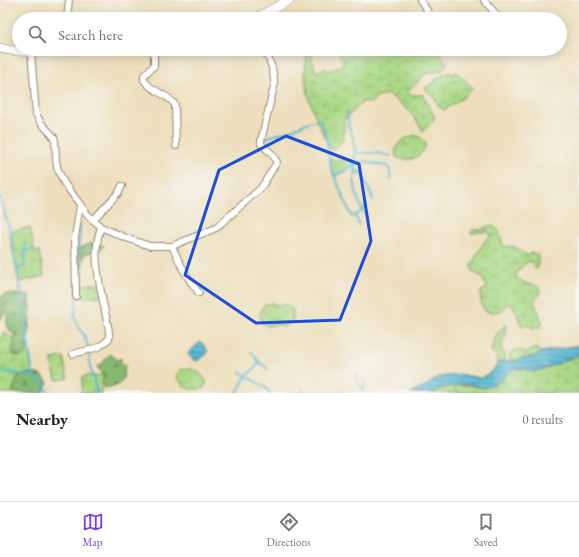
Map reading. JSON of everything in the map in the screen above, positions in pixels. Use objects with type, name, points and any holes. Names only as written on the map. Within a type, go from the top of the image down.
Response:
[{"type":"street","points":[[68,12],[69,0]]},
{"type":"street","points":[[268,12],[289,0]]},
{"type":"street","points":[[420,0],[427,10]]},
{"type":"street","points":[[484,0],[494,12]]},
{"type":"street","points":[[0,48],[12,51]]},
{"type":"street","points":[[31,56],[36,114],[41,123],[54,137],[58,170],[64,183],[80,205],[101,227],[145,245],[158,246],[172,246],[216,228],[261,188],[274,168],[276,162],[275,158],[264,148],[260,141],[274,86],[273,69],[267,56]]},
{"type":"street","points":[[154,56],[154,66],[144,75],[144,80],[149,87],[172,100],[175,105],[176,146]]},
{"type":"street","points":[[93,220],[119,192],[122,186]]},
{"type":"street","points":[[76,296],[75,238],[80,205]]},
{"type":"street","points":[[73,354],[100,347],[109,339],[109,331],[96,255],[97,240],[101,227]]},
{"type":"street","points":[[172,246],[185,274],[199,293]]},
{"type":"highlighted area","points":[[286,136],[359,164],[371,241],[340,320],[256,323],[185,275],[219,170]]},
{"type":"green space","points":[[307,56],[312,56],[313,64],[317,73],[323,68],[329,71],[344,64],[340,56],[442,56],[447,63],[442,71],[427,73],[408,91],[410,95],[423,95],[435,118],[423,131],[416,120],[400,103],[386,94],[370,103],[362,101],[361,104],[344,120],[342,141],[332,150],[327,143],[319,125],[308,95],[305,77]]},
{"type":"green space","points":[[450,72],[453,74],[457,72],[473,88],[464,97],[444,110],[438,106],[435,99],[425,88],[438,78]]},
{"type":"green space","points":[[416,135],[426,144],[421,153],[410,159],[396,157],[396,148],[400,142]]},
{"type":"green space","points":[[330,159],[354,161],[349,169],[334,176]]},
{"type":"green space","points":[[491,225],[497,229],[501,236],[503,246],[516,247],[519,251],[527,255],[533,253],[538,255],[538,268],[535,269],[533,263],[529,261],[521,267],[515,276],[525,283],[536,285],[540,289],[540,294],[534,301],[542,322],[540,328],[533,328],[528,325],[523,327],[514,309],[506,303],[505,308],[493,312],[486,311],[481,304],[481,291],[487,288],[481,276],[473,272],[471,265],[485,241],[490,234],[492,235],[485,230],[486,232],[472,234],[471,231],[475,229],[479,230]]},
{"type":"green space","points":[[30,227],[35,253],[39,250],[44,276],[19,282],[9,232]]},
{"type":"green space","points":[[90,243],[99,243],[104,247],[100,250],[86,254],[83,261],[83,268],[81,268],[75,249]]},
{"type":"green space","points":[[98,284],[100,296],[76,298],[77,285]]},
{"type":"green space","points":[[4,294],[30,296],[31,309],[27,352],[20,357],[12,354],[14,335],[7,325],[8,313],[5,313],[0,320],[0,299]]},
{"type":"green space","points":[[273,303],[278,305],[288,305],[293,310],[293,320],[284,327],[277,324],[268,326],[261,322],[260,313],[264,305]]},
{"type":"green space","points":[[506,325],[504,334],[507,334],[503,340],[501,348],[505,354],[505,361],[498,363],[496,356],[491,351],[496,336]]},
{"type":"green space","points":[[3,332],[14,339],[12,354],[20,357],[27,352],[28,341],[32,373],[27,373],[17,377],[12,393],[0,393],[0,337],[2,337]]},
{"type":"green space","points":[[535,348],[541,352],[533,356],[510,361],[510,354],[514,350],[522,350],[526,353]]},
{"type":"green space","points":[[109,355],[118,360],[121,358],[121,363],[125,366],[124,376],[121,382],[106,389],[102,383],[103,377],[97,366],[100,366]]},
{"type":"green space","points":[[579,355],[579,393],[432,393],[457,385],[470,385],[484,388],[502,380],[508,372],[513,369],[526,369],[533,372],[548,368]]},
{"type":"green space","points":[[63,357],[68,379],[56,380],[51,359]]},
{"type":"green space","points":[[191,369],[199,372],[207,382],[204,388],[194,390],[187,388],[176,376],[180,370]]},
{"type":"green space","points":[[27,373],[34,373],[46,380],[48,383],[44,389],[44,393],[12,393],[17,377]]},
{"type":"green space","points":[[93,375],[93,377],[102,375],[103,377],[101,393],[80,393],[82,389],[82,377]]},
{"type":"water","points":[[200,342],[208,351],[207,354],[197,361],[193,360],[188,354]]},
{"type":"water","points":[[579,345],[579,355],[541,370],[530,371],[515,369],[509,372],[497,383],[484,388],[468,384],[442,388],[432,393],[410,393],[422,388],[439,377],[460,374],[481,378],[492,371],[498,363],[534,356],[541,352]]},
{"type":"waterway","points":[[347,112],[355,152],[354,179],[356,193],[361,208],[367,219]]},
{"type":"waterway","points":[[265,138],[291,130],[309,122],[320,120],[326,136],[331,168],[352,217],[366,206]]},
{"type":"waterway","points":[[355,153],[377,153],[391,156]]},
{"type":"waterway","points":[[334,176],[362,161],[389,167],[391,180]]},
{"type":"waterway","points":[[355,164],[357,174],[361,171],[373,199]]},
{"type":"waterway","points":[[0,198],[9,227],[20,286],[33,376]]},
{"type":"waterway","points":[[355,215],[359,225]]},
{"type":"waterway","points":[[78,255],[80,225]]},
{"type":"waterway","points":[[24,252],[27,244]]},
{"type":"waterway","points":[[17,270],[25,265],[24,252],[34,248]]},
{"type":"waterway","points":[[77,297],[75,316],[77,324],[85,337],[88,348]]},
{"type":"waterway","points":[[251,352],[260,363]]},
{"type":"waterway","points":[[89,353],[90,367],[97,393]]},
{"type":"waterway","points":[[237,393],[246,376],[260,363],[268,370]]},
{"type":"waterway","points":[[0,371],[33,376],[45,385],[47,391],[50,393]]},
{"type":"waterway","points":[[240,372],[266,388],[270,393]]},
{"type":"waterway","points":[[356,373],[357,382],[363,389],[363,393]]},
{"type":"waterway","points":[[363,389],[365,385],[364,381]]},
{"type":"waterway","points":[[303,389],[304,393]]}]
